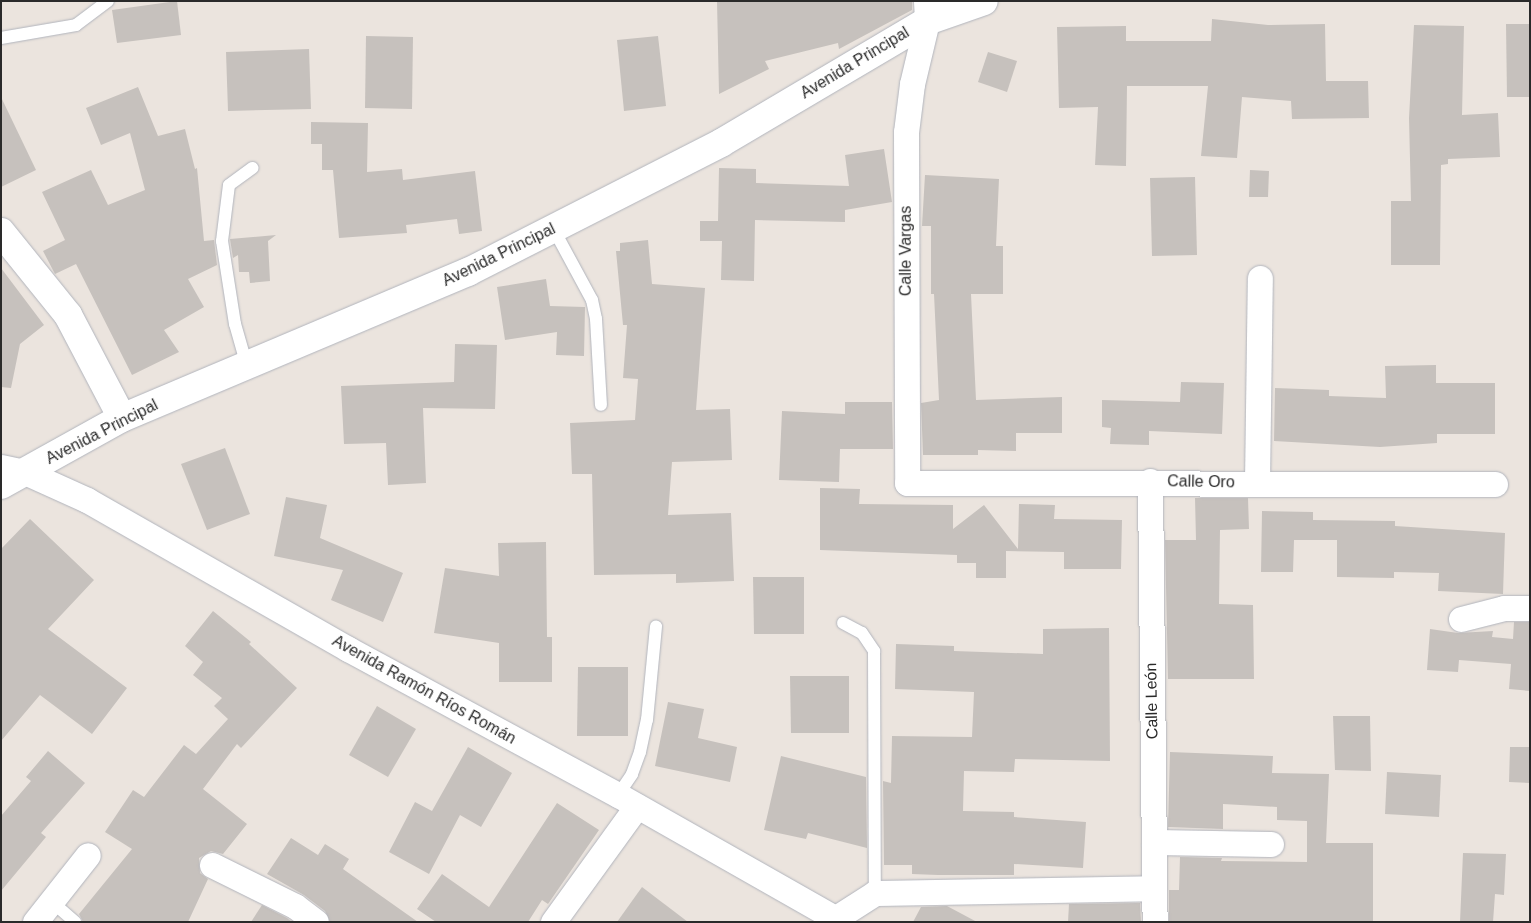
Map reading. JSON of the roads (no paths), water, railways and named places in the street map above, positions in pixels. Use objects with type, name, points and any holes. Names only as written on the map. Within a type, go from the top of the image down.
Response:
[{"type":"street","name":"Avenida Principal","points":[[1,485],[13,469],[122,418],[468,272],[721,142],[927,11],[984,1]]},
{"type":"street","name":"Calle Vargas","points":[[907,483],[906,132],[912,84],[927,11]]},
{"type":"street","points":[[1,232],[68,315],[122,418]]},
{"type":"street","points":[[1257,482],[1260,278]]},
{"type":"street","name":"Avenida Ramón Ríos Román","points":[[13,469],[87,500],[348,649],[627,800],[839,920]]},
{"type":"street","name":"Calle Oro","points":[[907,483],[1150,481],[1495,484]]},
{"type":"street","name":"Calle León","points":[[1150,481],[1155,922]]},
{"type":"street","points":[[1460,619],[1504,608],[1530,608]]},
{"type":"street","points":[[553,922],[627,800]]},
{"type":"street","points":[[1154,842],[1271,844]]},
{"type":"street","points":[[35,922],[88,855]]},
{"type":"street","points":[[212,865],[295,906],[316,922]]},
{"type":"street","points":[[839,920],[875,893],[1154,888]]},
{"type":"lane","points":[[1,38],[76,25],[108,1]]},
{"type":"lane","points":[[247,366],[235,324],[222,241],[229,186],[252,168]]},
{"type":"lane","points":[[553,228],[592,300],[596,319],[601,405]]},
{"type":"lane","points":[[843,623],[862,633],[874,651],[875,893]]},
{"type":"lane","points":[[627,800],[647,720],[656,626]]},
{"type":"lane","points":[[51,901],[75,922]]}]
